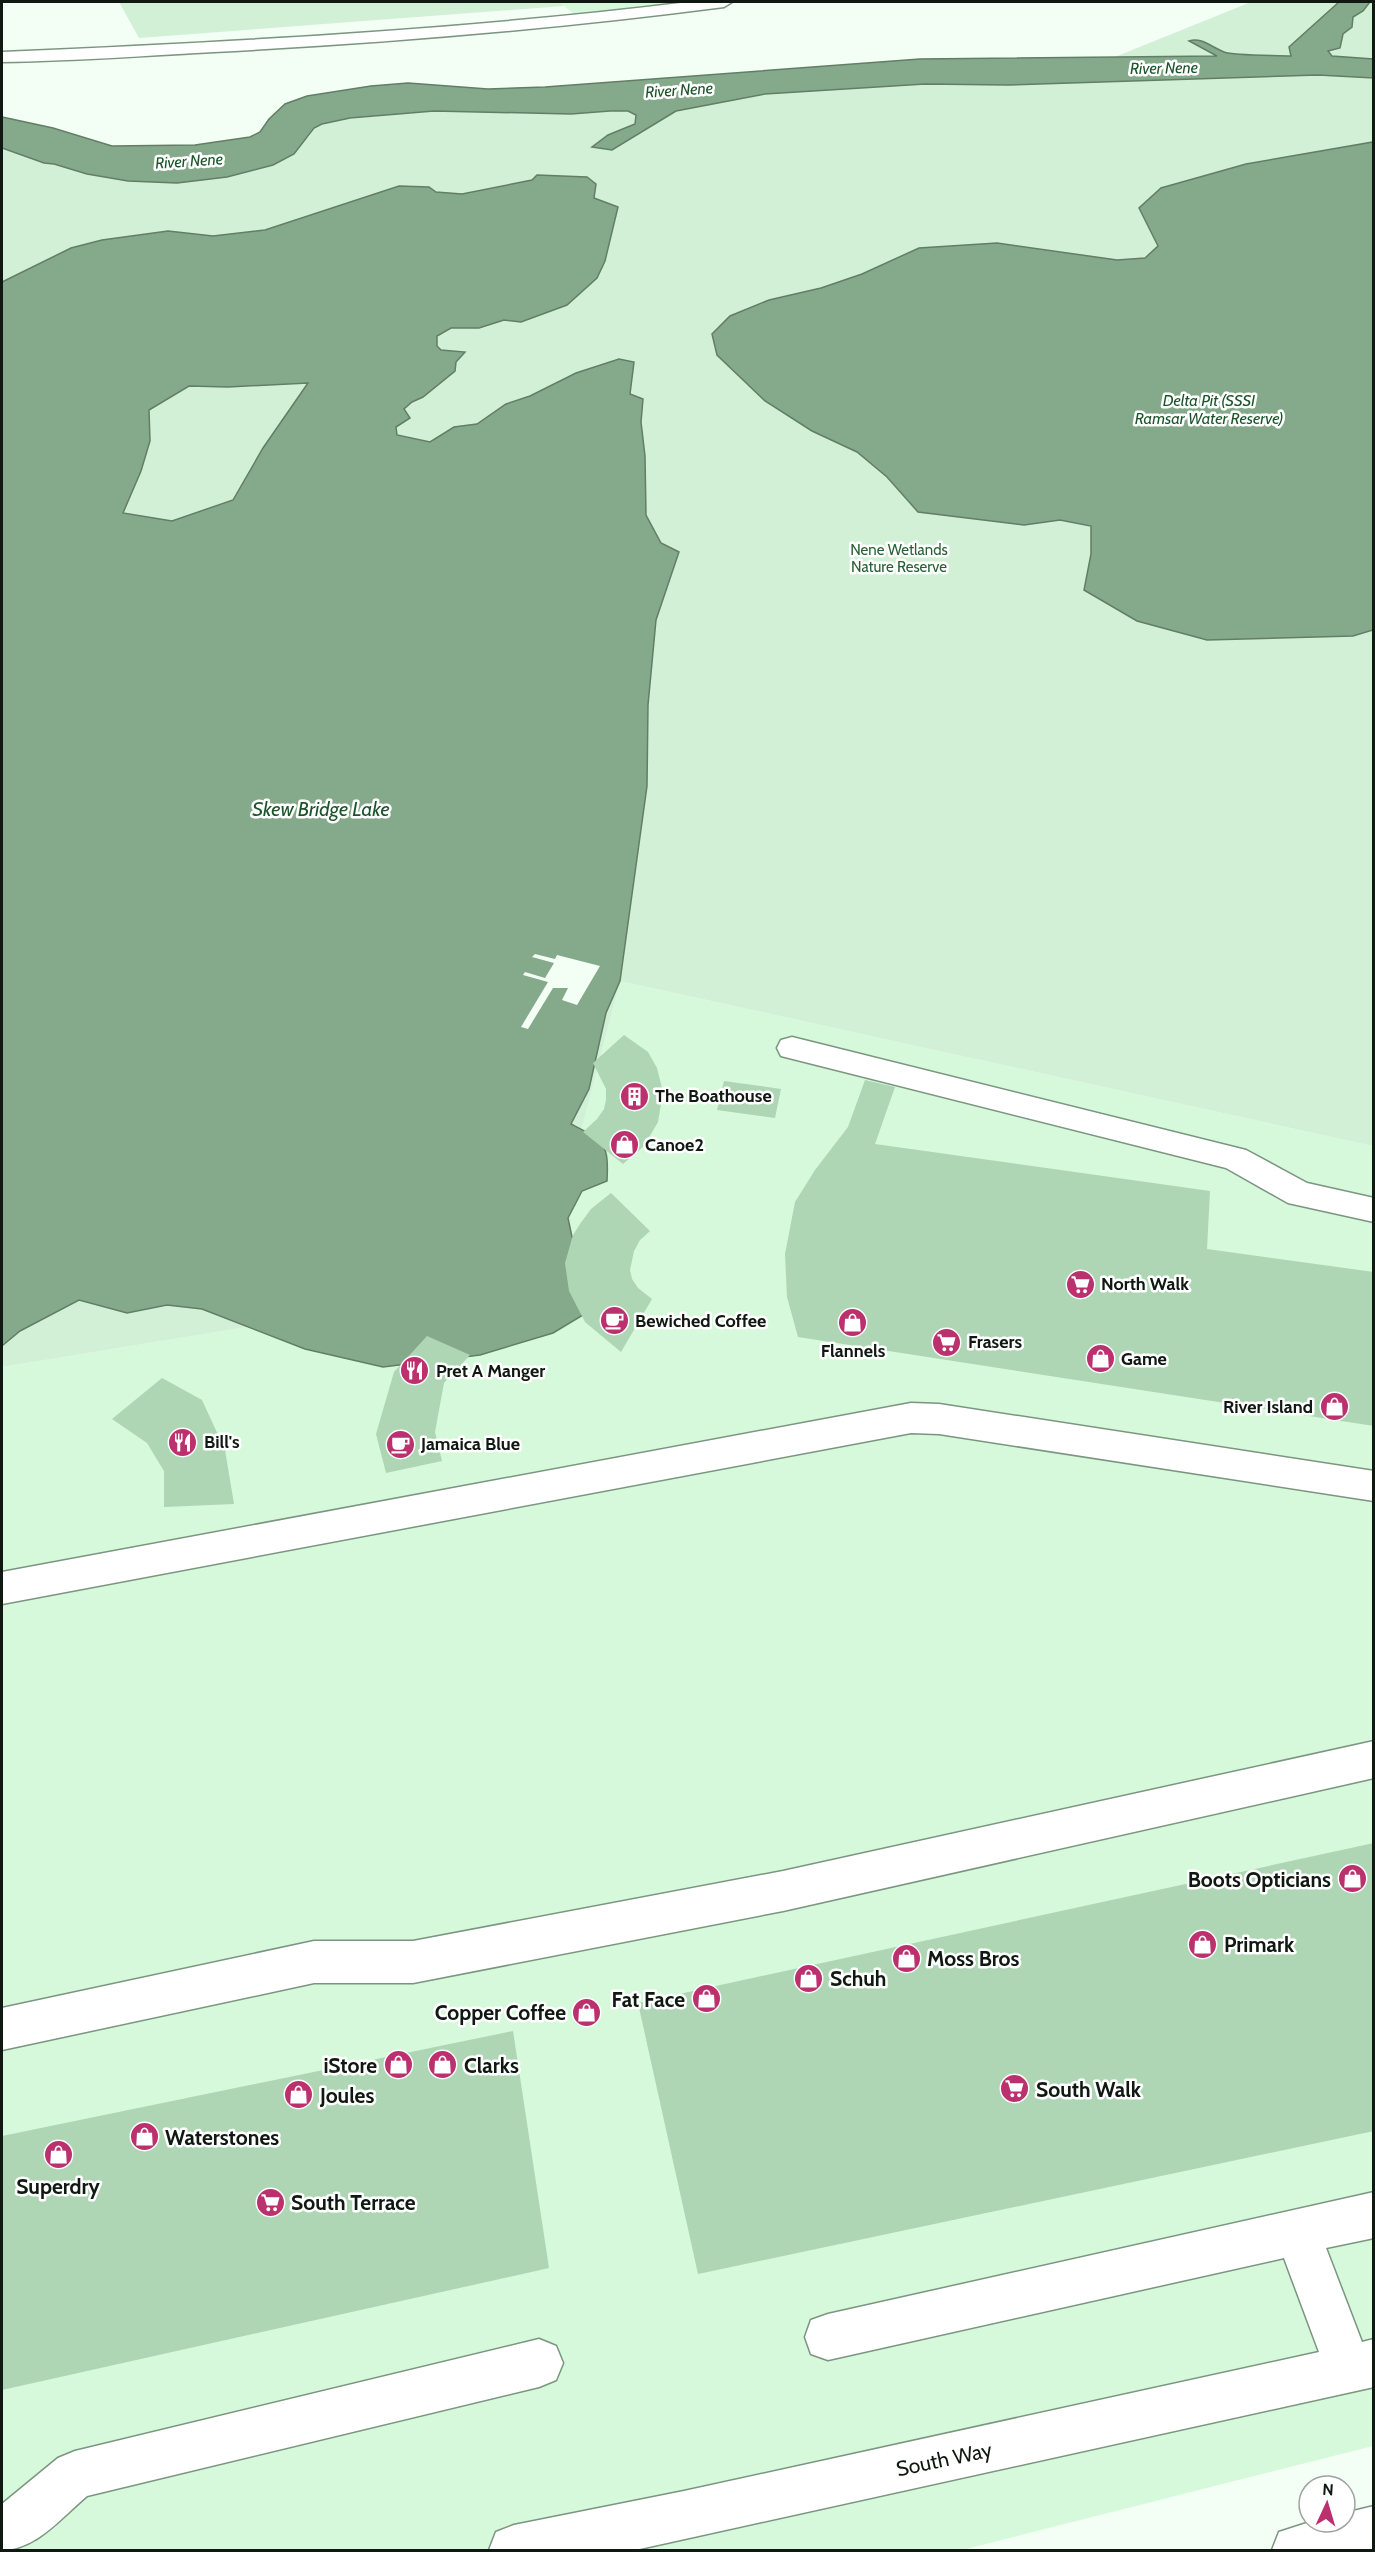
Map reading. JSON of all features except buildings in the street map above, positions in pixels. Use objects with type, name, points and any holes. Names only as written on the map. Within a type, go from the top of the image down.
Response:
[{"type":"main road","points":[[580,2],[599,18]]},
{"type":"main road","points":[[2,57],[406,34],[599,18],[724,2]]},
{"type":"main road","points":[[792,1048],[1235,1158],[1299,1194],[1374,1210]]},
{"type":"main road","points":[[2,1588],[911,1418],[939,1419],[1374,1486]]},
{"type":"main road","points":[[2,2029],[314,1962],[413,1962],[741,1899],[1374,1759]]},
{"type":"main road","points":[[828,2337],[1374,2215]]},
{"type":"main road","points":[[1297,2232],[1361,2366]]},
{"type":"main road","points":[[10,2535],[75,2475],[539,2364]]},
{"type":"main road","name":"South Way","points":[[514,2550],[684,2516],[1361,2366]]},
{"type":"main road","points":[[1298,2550],[1374,2531]]},
{"type":"shaded area","points":[[559,2],[714,2],[578,17]]},
{"type":"shaded area","points":[[620,981],[1373,1146],[1373,2446],[962,2550],[2,2550],[2,1367],[541,1279]]},
{"type":"green space","points":[[119,2],[559,2],[564,6],[139,38]]},
{"type":"green space","name":"Nene Wetlands Nature Reserve","points":[[1251,2],[1373,2],[1373,1146],[620,981],[542,1279],[2,1367],[2,148],[44,163],[87,174],[128,181],[177,183],[309,137],[314,128],[336,120],[434,111],[571,114],[693,106],[765,94],[925,84],[1008,85],[1053,82]]},
{"type":"water","name":"River Nene","points":[[1339,2],[1370,2],[1363,11],[1353,17],[1352,27],[1343,34],[1340,48],[1328,51],[1332,56],[1373,59],[1373,78],[1318,75],[1008,85],[925,84],[765,94],[676,111],[612,150],[592,147],[608,135],[635,124],[636,115],[628,111],[571,114],[434,111],[350,118],[314,128],[294,154],[273,165],[227,177],[177,183],[128,181],[87,174],[44,163],[2,148],[2,117],[53,128],[112,146],[195,145],[250,137],[260,132],[269,119],[285,104],[307,96],[408,83],[488,89],[545,87],[920,59],[1217,56],[1189,41],[1194,40],[1202,41],[1229,53],[1291,56],[1289,47]]},
{"type":"water","name":"Delta Pit (SSSI Ramsar Water Reserve)","points":[[1373,142],[1373,630],[1353,636],[1207,640],[1137,621],[1084,590],[1091,554],[1091,526],[1060,520],[1024,525],[918,512],[887,477],[857,452],[812,431],[765,401],[717,355],[712,334],[730,316],[769,300],[821,288],[862,274],[919,248],[997,243],[1117,260],[1145,258],[1158,246],[1139,208],[1161,188],[1246,164]]},
{"type":"water","name":"Skew Bridge Lake","points":[[537,175],[587,177],[596,184],[594,198],[618,207],[605,261],[597,278],[567,305],[521,322],[504,320],[479,328],[451,328],[437,336],[437,346],[441,350],[465,352],[456,362],[455,371],[404,409],[410,418],[396,427],[397,435],[430,442],[454,427],[477,424],[506,404],[530,396],[576,373],[619,359],[634,362],[630,394],[643,399],[641,422],[645,456],[646,515],[661,543],[679,552],[656,620],[648,705],[647,786],[620,981],[606,1013],[589,1089],[571,1124],[602,1144],[607,1158],[607,1181],[582,1191],[568,1218],[572,1237],[599,1254],[618,1294],[553,1333],[480,1355],[383,1367],[305,1349],[202,1309],[167,1305],[127,1313],[79,1300],[20,1331],[2,1346],[2,282],[71,248],[102,240],[168,231],[213,236],[265,230],[399,186],[429,187],[436,192],[462,194],[532,180]],"holes":[[[308,383],[263,448],[233,500],[172,521],[123,513],[141,471],[150,441],[149,410],[189,386],[228,387]]]},
{"type":"pier","points":[[535,954],[555,959],[557,955],[600,966],[577,1005],[562,1000],[568,988],[553,988],[528,1029],[521,1027],[548,982],[523,975],[525,972],[545,978],[554,963],[532,957]]},
{"type":"place","name":"The Boathouse","points":[[634,1096]]},
{"type":"place","name":"Canoe2","points":[[624,1145]]},
{"type":"place","name":"North Walk","points":[[1080,1284]]},
{"type":"place","name":"Bewiched Coffee","points":[[614,1321]]},
{"type":"place","name":"Flannels","points":[[853,1322]]},
{"type":"place","name":"Frasers","points":[[947,1342]]},
{"type":"place","name":"Game","points":[[1100,1359]]},
{"type":"place","name":"Pret A Manger","points":[[415,1371]]},
{"type":"place","name":"River Island","points":[[1334,1407]]},
{"type":"place","name":"Bill's","points":[[183,1442]]},
{"type":"place","name":"Jamaica Blue","points":[[400,1444]]},
{"type":"place","name":"Boots Opticians","points":[[1352,1879]]},
{"type":"place","name":"Primark","points":[[1203,1944]]},
{"type":"place","name":"Moss Bros","points":[[906,1958]]},
{"type":"place","name":"Schuh","points":[[809,1978]]},
{"type":"place","name":"Fat Face","points":[[706,1999]]},
{"type":"place","name":"Copper Coffee","points":[[587,2012]]},
{"type":"place","name":"iStore","points":[[398,2065]]},
{"type":"place","name":"Clarks","points":[[443,2065]]},
{"type":"place","name":"South Walk","points":[[1015,2089]]},
{"type":"place","name":"Joules","points":[[299,2095]]},
{"type":"place","name":"Waterstones","points":[[144,2137]]},
{"type":"place","name":"Superdry","points":[[58,2155]]},
{"type":"place","name":"South Terrace","points":[[270,2202]]}]
